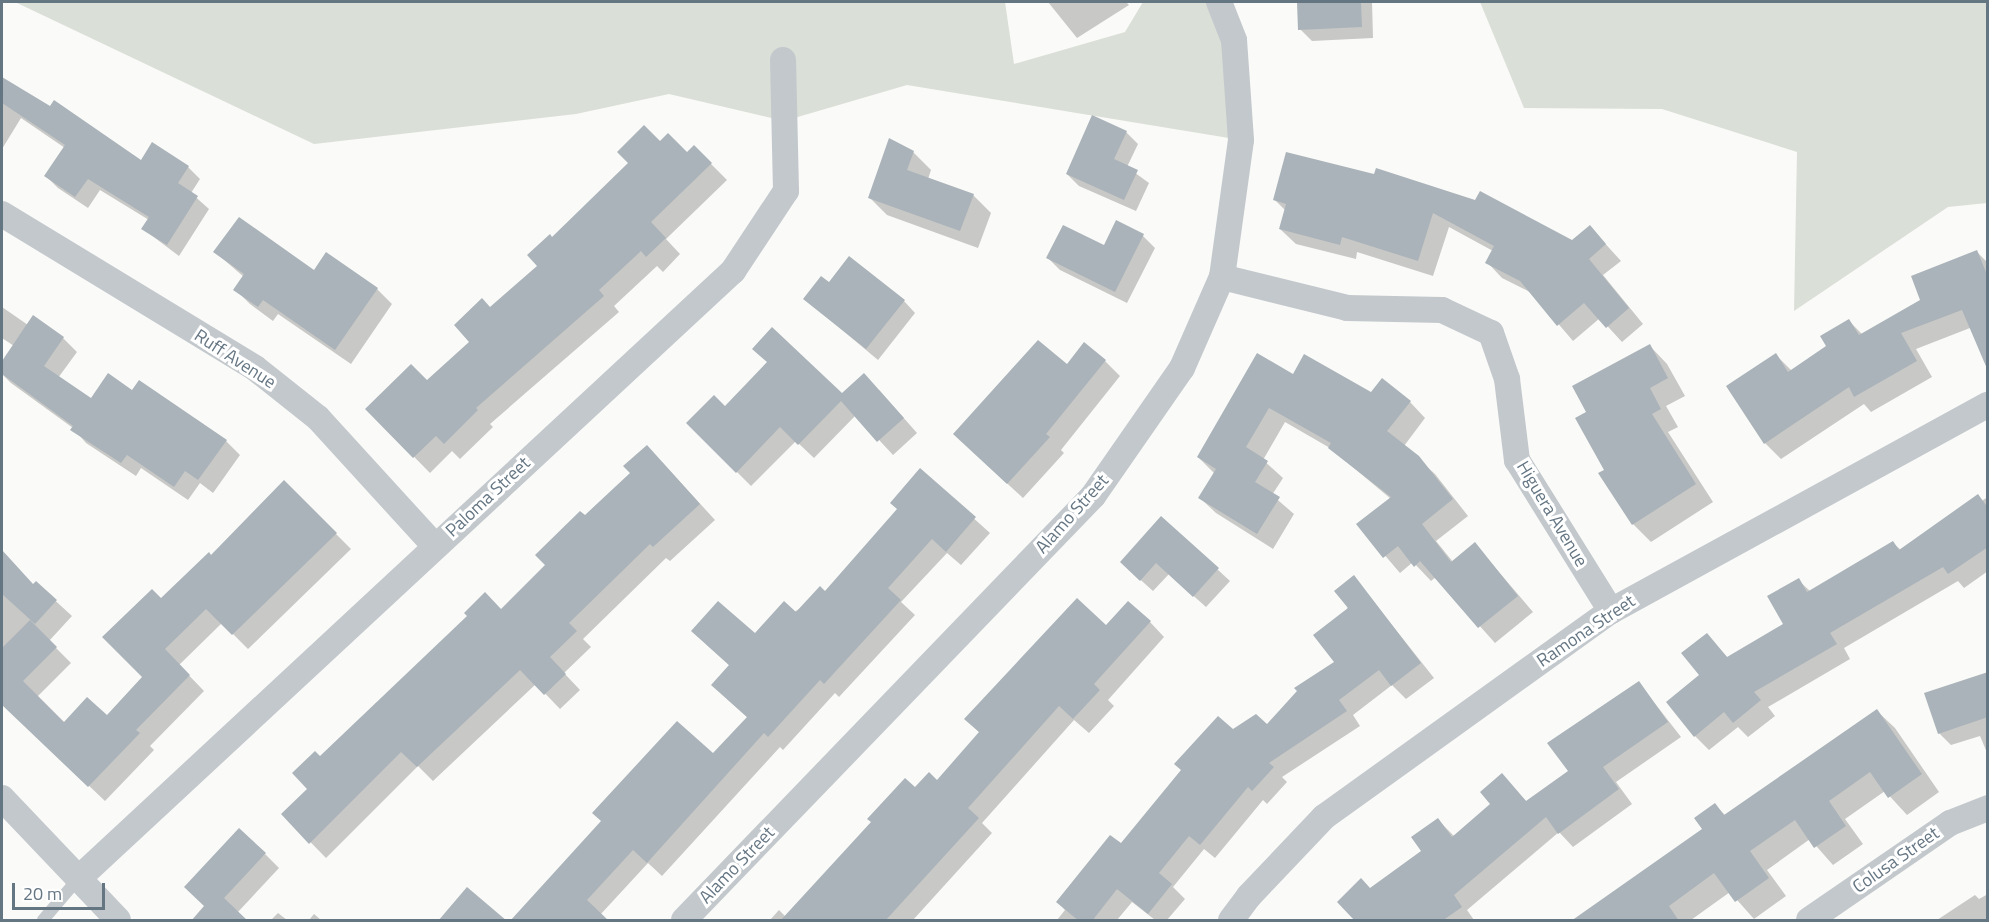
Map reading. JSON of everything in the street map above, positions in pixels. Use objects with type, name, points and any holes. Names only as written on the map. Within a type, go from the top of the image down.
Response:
[{"type":"street","name":"Alamo Street","points":[[684,921],[1093,496],[1182,368],[1222,277],[1240,140],[1234,40],[1220,2]]},
{"type":"street","name":"Paloma Street","points":[[78,879],[733,271],[786,191],[783,60]]},
{"type":"street","name":"Ruff Avenue","points":[[2,214],[255,368],[318,418],[435,546]]},
{"type":"street","name":"Higuera Avenue","points":[[1222,277],[1347,308],[1442,310],[1491,333],[1507,379],[1517,460],[1611,610]]},
{"type":"street","name":"Ramona Street","points":[[1231,921],[1249,896],[1324,817],[1611,610],[1988,405]]},
{"type":"street","points":[[2,798],[118,921]]},
{"type":"street","name":"Colusa Street","points":[[1809,921],[1950,823],[1988,808]]},
{"type":"lane","points":[[43,921],[78,879]]},
{"type":"shaded area","points":[[15,2],[1005,2],[1014,64],[1125,32],[1143,2],[1215,2],[1241,140],[907,85],[784,121],[669,94],[576,114],[314,144]]},
{"type":"shaded area","points":[[1480,2],[1987,2],[1987,203],[1948,207],[1794,311],[1797,152],[1662,109],[1524,108]]},
{"type":"building","points":[[1297,2],[1361,2],[1362,27],[1298,30]]},
{"type":"building","points":[[2,77],[50,106],[54,100],[141,160],[152,142],[189,166],[178,183],[198,196],[167,245],[141,229],[149,217],[88,179],[75,197],[44,176],[65,145],[2,103]]},
{"type":"building","points":[[1092,115],[1127,131],[1114,159],[1138,170],[1124,200],[1066,174]]},
{"type":"building","points":[[644,125],[660,141],[668,133],[687,152],[694,145],[712,163],[651,222],[666,238],[646,257],[641,251],[599,290],[604,296],[476,408],[478,410],[444,444],[436,436],[413,458],[365,409],[411,364],[427,380],[469,342],[454,325],[482,298],[490,307],[537,266],[527,255],[550,234],[552,237],[628,163],[617,152]]},
{"type":"building","points":[[889,138],[914,151],[907,170],[974,194],[960,231],[868,198]]},
{"type":"building","points":[[1286,152],[1374,174],[1376,168],[1475,200],[1480,191],[1572,240],[1590,225],[1606,244],[1589,259],[1629,308],[1606,328],[1584,303],[1557,326],[1520,281],[1485,263],[1494,246],[1433,213],[1418,261],[1342,237],[1340,245],[1279,229],[1286,204],[1273,200]]},
{"type":"building","points":[[239,217],[314,270],[326,252],[378,288],[335,350],[263,300],[258,307],[233,290],[244,274],[213,252]]},
{"type":"building","points":[[1116,220],[1144,234],[1115,292],[1046,258],[1063,225],[1104,245]]},
{"type":"building","points":[[1977,250],[1988,277],[1988,371],[1962,310],[1901,333],[1917,361],[1854,397],[1849,387],[1764,444],[1726,386],[1776,353],[1788,372],[1826,346],[1820,336],[1849,319],[1859,335],[1920,300],[1911,276]]},
{"type":"building","points":[[849,256],[905,300],[866,349],[803,299],[821,276],[829,282]]},
{"type":"building","points":[[33,315],[64,337],[44,366],[91,398],[108,373],[132,390],[139,380],[227,440],[198,480],[185,471],[174,487],[127,455],[121,463],[70,430],[73,426],[2,374],[2,361]]},
{"type":"building","points":[[772,327],[842,393],[864,373],[904,418],[877,442],[841,401],[798,445],[780,427],[736,473],[686,423],[714,395],[725,406],[767,362],[752,349]]},
{"type":"building","points":[[1038,340],[1067,364],[1084,342],[1106,360],[1046,434],[1050,437],[1007,484],[953,434]]},
{"type":"building","points":[[1650,344],[1668,378],[1650,388],[1661,409],[1652,414],[1696,484],[1632,525],[1598,473],[1604,470],[1575,418],[1586,412],[1572,386]]},
{"type":"building","points":[[1257,353],[1293,374],[1304,354],[1371,392],[1382,378],[1411,401],[1387,431],[1419,456],[1453,499],[1422,524],[1451,562],[1475,542],[1518,596],[1478,628],[1420,561],[1414,567],[1398,546],[1383,558],[1356,524],[1391,497],[1328,448],[1331,443],[1269,408],[1246,447],[1268,461],[1255,482],[1280,497],[1257,534],[1198,498],[1216,469],[1197,457]]},
{"type":"building","points":[[647,445],[700,504],[653,547],[650,544],[569,623],[577,631],[550,657],[566,674],[544,695],[520,670],[417,767],[401,752],[309,844],[281,814],[307,789],[292,773],[315,751],[320,756],[467,616],[464,613],[485,592],[501,609],[545,565],[535,555],[580,511],[585,515],[630,473],[623,466]]},
{"type":"building","points":[[920,468],[976,517],[946,552],[932,539],[888,588],[901,600],[824,684],[820,680],[768,737],[764,733],[647,863],[633,850],[587,900],[609,921],[510,921],[601,821],[592,813],[677,721],[713,753],[747,717],[711,685],[729,665],[691,631],[718,601],[755,633],[784,601],[796,612],[820,586],[825,591],[897,509],[890,503]]},
{"type":"building","points":[[284,480],[337,533],[232,635],[206,609],[165,649],[190,675],[136,730],[140,733],[88,787],[2,705],[2,648],[30,620],[57,647],[23,681],[64,722],[87,697],[107,715],[142,677],[102,637],[152,589],[161,598],[209,552],[211,555]]},
{"type":"building","points":[[1978,494],[1988,508],[1988,547],[1948,574],[1943,567],[1830,633],[1837,644],[1754,692],[1761,700],[1733,723],[1724,712],[1694,737],[1666,702],[1699,675],[1681,653],[1707,633],[1727,657],[1783,624],[1767,596],[1799,578],[1807,592],[1893,541],[1899,550]]},
{"type":"building","points":[[1161,516],[1219,568],[1193,597],[1156,563],[1140,581],[1120,562]]},
{"type":"building","points":[[2,550],[33,584],[36,581],[57,600],[35,624],[2,594]]},
{"type":"building","points":[[1354,575],[1421,663],[1391,686],[1379,670],[1339,700],[1347,711],[1269,763],[1274,767],[1252,791],[1248,787],[1200,845],[1189,836],[1159,873],[1172,884],[1148,914],[1117,889],[1092,921],[1079,921],[1056,902],[1110,835],[1121,843],[1181,770],[1174,764],[1218,716],[1233,729],[1256,714],[1267,724],[1297,691],[1294,688],[1334,662],[1313,635],[1348,608],[1334,591]]},
{"type":"building","points":[[1077,598],[1106,625],[1128,601],[1151,621],[1094,684],[1100,690],[1073,719],[1059,706],[968,808],[979,818],[885,921],[780,921],[871,822],[867,819],[905,778],[915,787],[929,772],[937,780],[979,732],[964,719]]},
{"type":"building","points":[[1988,672],[1988,717],[1938,734],[1924,693]]},
{"type":"building","points":[[1639,681],[1668,722],[1603,767],[1619,789],[1558,834],[1546,817],[1454,895],[1462,907],[1442,921],[1355,921],[1337,902],[1361,878],[1370,888],[1421,851],[1411,837],[1438,818],[1452,837],[1490,804],[1480,792],[1502,773],[1526,801],[1568,771],[1547,743]]},
{"type":"building","points":[[1877,709],[1922,774],[1888,798],[1870,772],[1829,801],[1846,826],[1814,848],[1795,820],[1750,851],[1769,878],[1735,902],[1714,873],[1669,906],[1679,921],[1571,921],[1702,829],[1694,818],[1715,803],[1724,815]]},
{"type":"building","points":[[239,828],[266,853],[224,898],[248,921],[191,921],[204,906],[184,887]]},
{"type":"building","points":[[467,887],[507,921],[438,921]]}]
